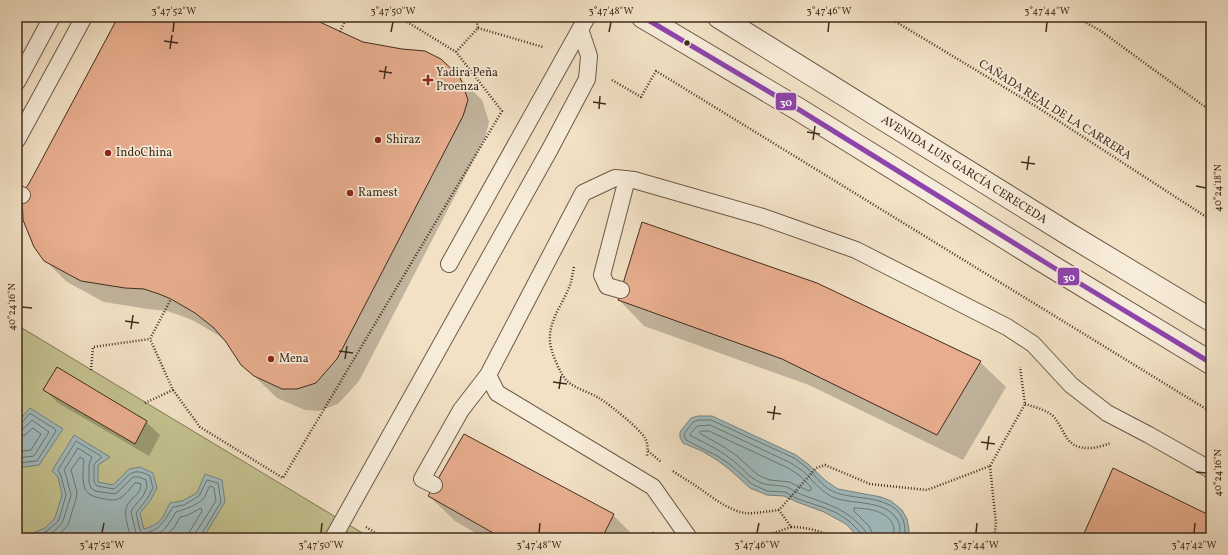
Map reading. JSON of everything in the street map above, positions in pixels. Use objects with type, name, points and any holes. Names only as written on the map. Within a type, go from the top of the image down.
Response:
[{"type":"street","points":[[643,17],[798,109],[1211,363]]},
{"type":"street","name":"AVENIDA LUIS GARCÍA CERECEDA","points":[[719,17],[1070,235],[1211,320]]},
{"type":"lane","points":[[17,82],[52,17]]},
{"type":"lane","points":[[17,140],[84,17]]},
{"type":"lane","points":[[449,264],[584,23]]},
{"type":"lane","points":[[333,538],[542,163],[587,79],[589,56],[584,23]]},
{"type":"lane","points":[[434,485],[422,478],[461,410],[488,375],[583,193],[615,178],[634,180],[763,216],[856,250],[1007,327],[1033,344],[1071,385],[1107,413],[1211,470]]},
{"type":"lane","points":[[621,290],[607,286],[602,275],[627,179]]},
{"type":"lane","points":[[488,375],[497,394],[653,487],[689,538]]},
{"type":"path","points":[[340,32],[348,17]]},
{"type":"path","points":[[150,339],[174,390],[200,427],[283,478],[502,111],[456,52],[398,17]]},
{"type":"path","points":[[476,17],[478,28]]},
{"type":"path","name":"CAÑADA REAL DE LA CARRERA","points":[[888,17],[1037,107],[1211,220]]},
{"type":"path","points":[[1076,17],[1101,31],[1211,111]]},
{"type":"path","points":[[456,52],[478,28]]},
{"type":"path","points":[[478,28],[566,54]]},
{"type":"path","points":[[609,79],[641,97],[656,71],[1211,412]]},
{"type":"path","points":[[575,262],[570,282],[552,321],[550,331],[552,352],[566,379],[574,386],[600,398],[640,431],[646,439],[648,451],[646,461],[636,477]]},
{"type":"path","points":[[150,339],[171,299]]},
{"type":"path","points":[[92,370],[93,347],[150,339]]},
{"type":"path","points":[[994,538],[996,524],[990,466],[1024,404],[1019,360]]},
{"type":"path","points":[[145,403],[174,390]]},
{"type":"path","points":[[1024,404],[1045,410],[1049,413],[1068,441],[1079,446],[1090,448],[1115,443]]},
{"type":"path","points":[[648,451],[663,463]]},
{"type":"path","points":[[668,467],[714,498],[730,507],[746,513],[780,510],[816,468],[825,465],[870,484],[927,490],[990,466]]},
{"type":"path","points":[[780,510],[791,527]]},
{"type":"path","points":[[364,526],[384,538]]},
{"type":"path","points":[[759,538],[791,527],[807,528],[835,538]]},
{"type":"shaded area","points":[[17,325],[349,525],[371,538],[17,538]]},
{"type":"water","points":[[30,408],[63,429],[39,465],[17,468],[17,423]]},
{"type":"water","points":[[698,416],[712,416],[796,455],[826,481],[838,489],[881,497],[891,501],[902,510],[907,519],[909,530],[908,538],[859,538],[846,524],[824,512],[784,496],[767,495],[750,488],[717,460],[702,451],[683,443],[680,438],[680,432],[691,418]]},
{"type":"water","points":[[74,435],[110,457],[98,465],[98,482],[113,485],[129,469],[140,467],[153,473],[157,488],[150,501],[140,513],[144,529],[158,523],[170,503],[182,501],[197,493],[205,474],[222,480],[225,502],[203,538],[17,538],[17,533],[31,534],[45,528],[55,518],[62,495],[58,477],[52,471]]},
{"type":"building","points":[[118,17],[309,17],[363,42],[402,49],[425,51],[441,59],[460,77],[468,100],[463,116],[337,359],[316,383],[297,389],[282,389],[254,376],[241,365],[226,342],[214,328],[195,313],[171,299],[144,289],[125,288],[81,281],[44,261],[34,247],[23,220],[22,195]]},
{"type":"building","points":[[642,222],[817,283],[981,361],[937,435],[782,359],[618,300]]},
{"type":"building","points":[[57,367],[147,421],[135,444],[43,390]]},
{"type":"building","points":[[464,434],[614,514],[602,538],[502,538],[428,496]]},
{"type":"building","points":[[1113,468],[1211,516],[1211,538],[1082,538]]},
{"type":"transit line","name":"30","points":[[643,17],[798,109],[1211,363]]},
{"type":"place","name":"Yadira Peña Proenza","points":[[428,80]]},
{"type":"place","name":"Shiraz","points":[[378,140]]},
{"type":"place","name":"IndoChina","points":[[108,153]]},
{"type":"place","name":"Ramest","points":[[350,193]]},
{"type":"place","name":"Mena","points":[[271,359]]}]
